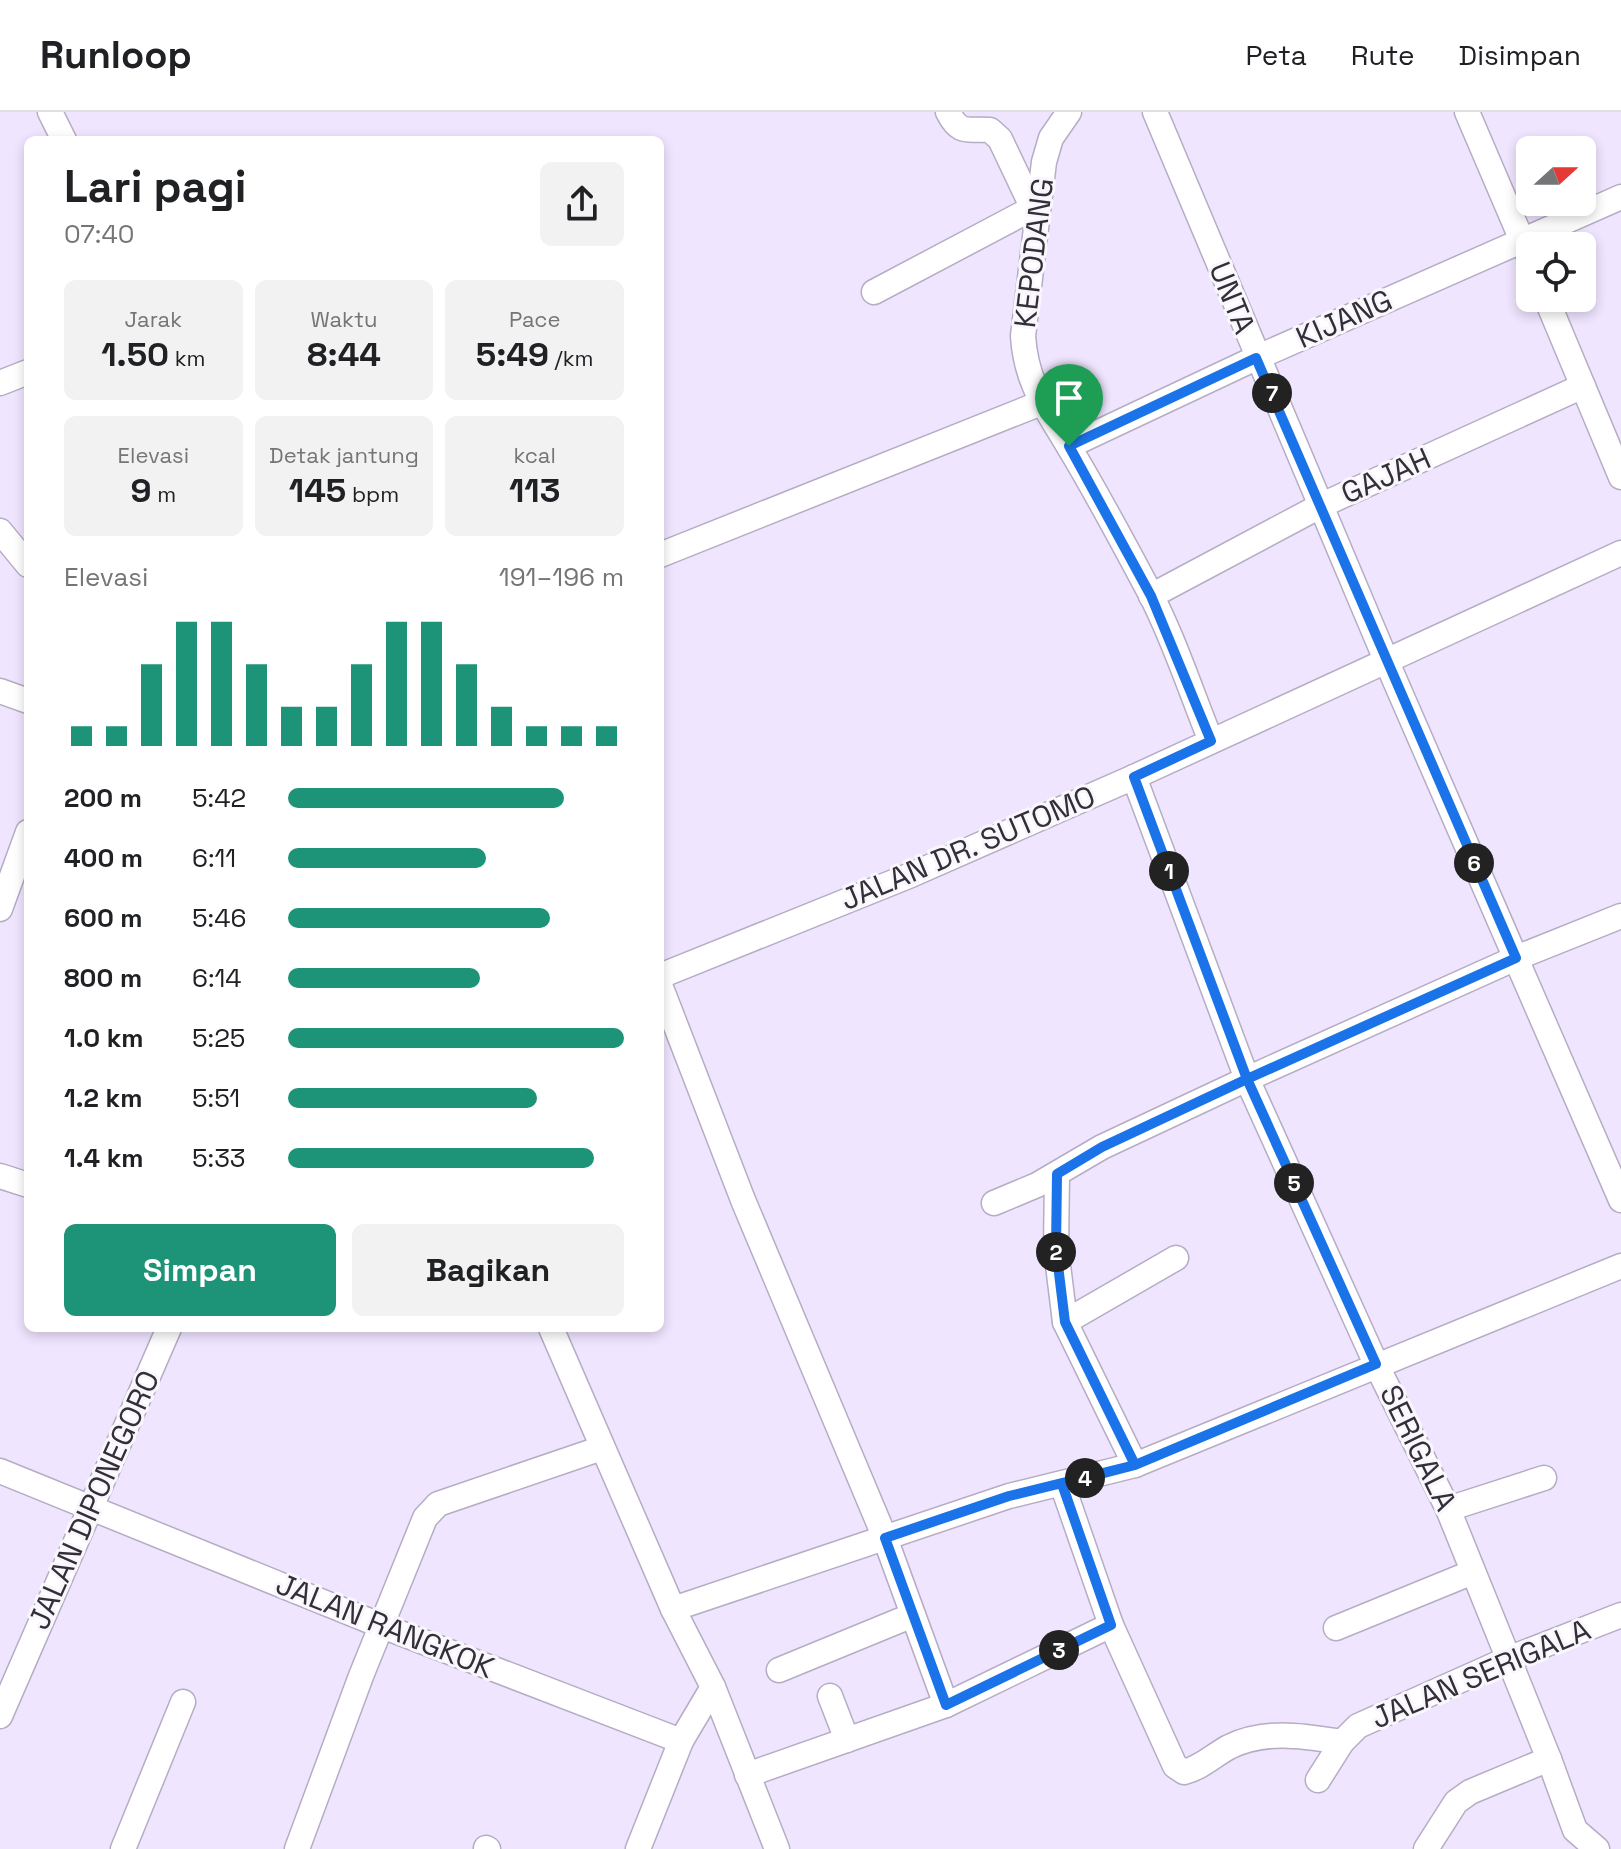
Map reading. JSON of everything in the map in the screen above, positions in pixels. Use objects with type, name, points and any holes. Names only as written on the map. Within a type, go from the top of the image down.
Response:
[{"type":"street","points":[[50,112],[62,136]]},
{"type":"street","points":[[874,292],[1035,212],[1000,139],[990,130],[967,131],[956,126],[948,112]]},
{"type":"street","name":"KEPODANG","points":[[1069,112],[1051,138],[1044,162],[1035,212],[1023,336],[1024,355],[1041,403],[1069,446],[1151,596],[1211,741]]},
{"type":"street","name":"UNTA","points":[[1155,112],[1256,358],[1621,1200]]},
{"type":"street","points":[[1467,112],[1519,232]]},
{"type":"street","name":"KIJANG","points":[[1557,232],[1621,197]]},
{"type":"street","name":"KIJANG","points":[[1069,446],[1256,358],[1516,253]]},
{"type":"street","points":[[1552,312],[1621,477]]},
{"type":"street","points":[[0,383],[24,374]]},
{"type":"street","name":"GAJAH","points":[[1151,596],[1322,505],[1583,386]]},
{"type":"street","points":[[664,553],[1041,403]]},
{"type":"street","points":[[0,531],[24,560]]},
{"type":"street","name":"JALAN DR. SUTOMO","points":[[664,974],[911,875],[1134,777],[1621,553]]},
{"type":"street","points":[[0,691],[24,700]]},
{"type":"street","name":"SERIGALA","points":[[1134,777],[1247,1079],[1376,1364],[1448,1509],[1575,1830],[1597,1849]]},
{"type":"street","points":[[0,909],[24,841]]},
{"type":"street","points":[[994,1203],[1057,1174],[1102,1147],[1247,1079],[1516,958],[1621,916]]},
{"type":"street","points":[[664,995],[743,1200],[885,1538],[946,1705]]},
{"type":"street","points":[[1057,1174],[1056,1249],[1065,1322],[1135,1465]]},
{"type":"street","points":[[0,1176],[24,1184]]},
{"type":"street","points":[[1065,1322],[1176,1258]]},
{"type":"street","points":[[673,1609],[1009,1496],[1135,1465],[1621,1266]]},
{"type":"street","name":"JALAN DIPONEGORO","points":[[0,1716],[167,1332]]},
{"type":"street","points":[[553,1332],[673,1609],[713,1687],[777,1849]]},
{"type":"street","points":[[297,1849],[425,1518],[438,1504],[602,1448]]},
{"type":"street","name":"JALAN RANGKOK","points":[[0,1471],[382,1626],[681,1741]]},
{"type":"street","points":[[1448,1509],[1544,1478]]},
{"type":"street","points":[[1062,1484],[1111,1625],[1175,1766],[1184,1772],[1195,1769],[1231,1746],[1253,1737],[1305,1736],[1342,1742]]},
{"type":"street","points":[[1336,1628],[1473,1572]]},
{"type":"street","points":[[779,1670],[913,1615]]},
{"type":"street","name":"JALAN SERIGALA","points":[[1318,1780],[1342,1742],[1358,1726],[1508,1659],[1621,1615]]},
{"type":"street","points":[[747,1775],[946,1705],[1111,1625]]},
{"type":"street","points":[[638,1849],[681,1741],[713,1687]]},
{"type":"street","points":[[830,1696],[847,1740]]},
{"type":"street","points":[[123,1849],[183,1702]]},
{"type":"street","points":[[1426,1849],[1456,1802],[1470,1792],[1549,1759]]},
{"type":"route","points":[[1069,446],[1151,596],[1211,741],[1134,777],[1247,1079],[1102,1147],[1057,1174],[1056,1249],[1065,1322],[1135,1465],[1062,1484],[1111,1625],[946,1705],[885,1538],[1009,1496],[1135,1465],[1376,1364],[1247,1079],[1516,958],[1256,358],[1069,446]]}]
